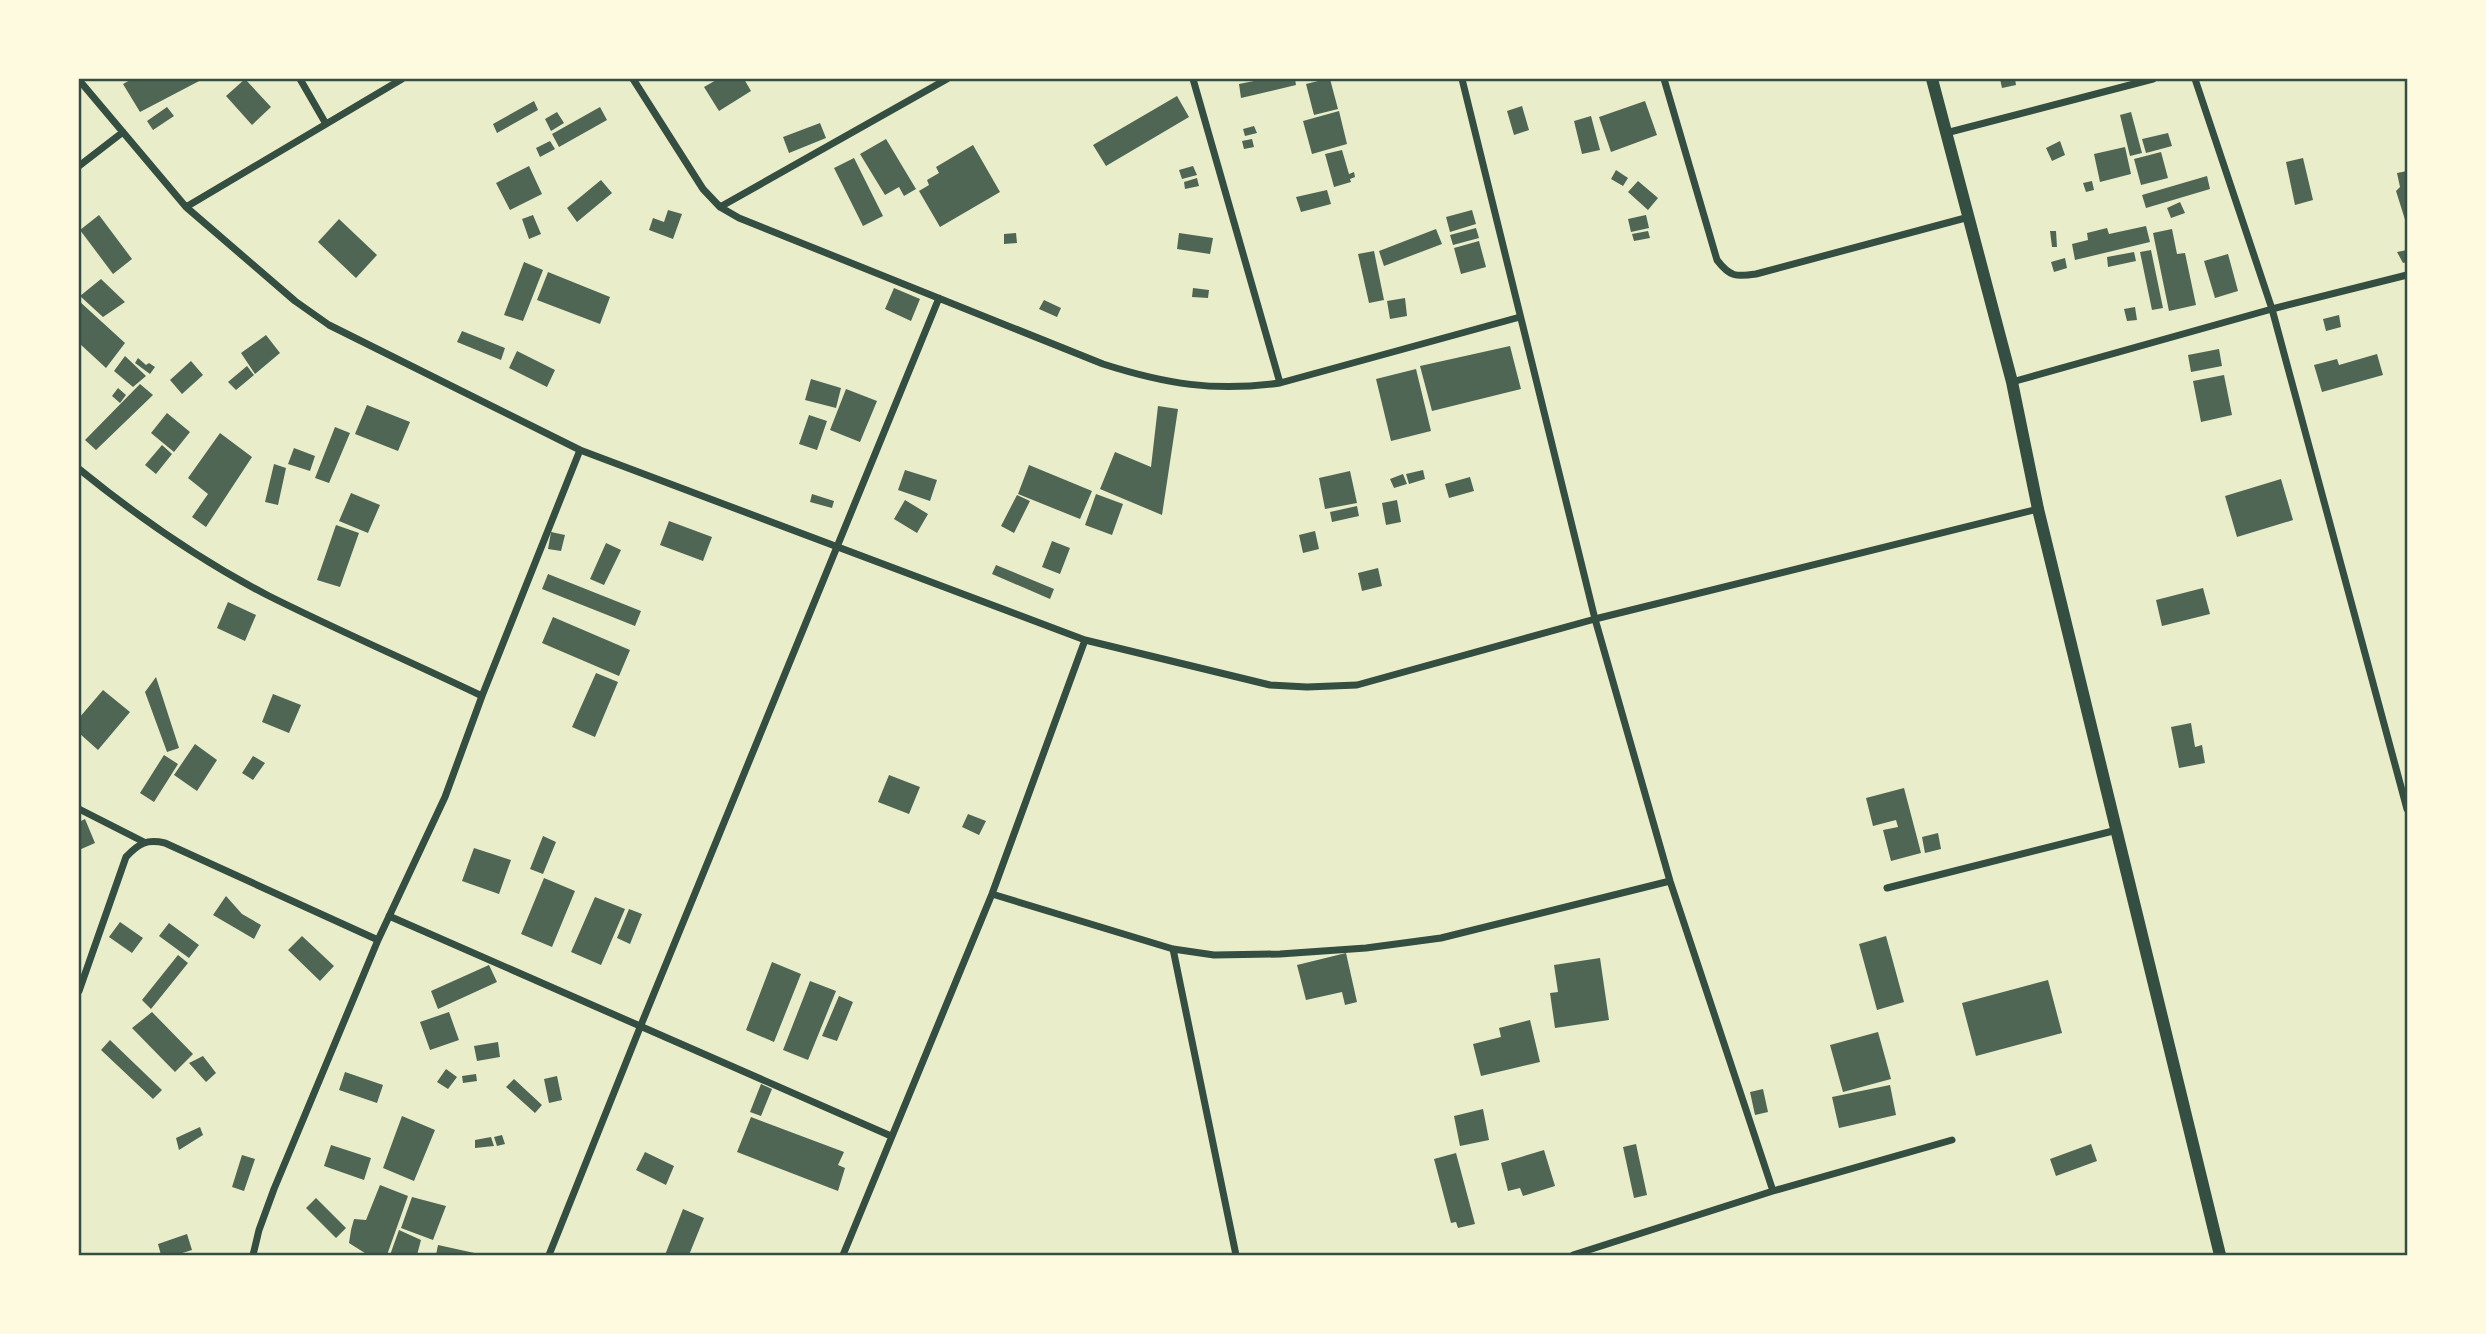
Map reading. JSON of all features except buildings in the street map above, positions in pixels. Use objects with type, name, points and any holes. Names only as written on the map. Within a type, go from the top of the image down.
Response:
[{"type":"street","points":[[300,79],[326,124]]},
{"type":"street","points":[[186,207],[402,79]]},
{"type":"street","points":[[633,79],[703,189],[720,207],[739,218],[1103,364],[1149,378],[1206,387],[1249,387],[1280,383],[1520,317]]},
{"type":"street","points":[[720,207],[947,79]]},
{"type":"street","points":[[1193,79],[1280,383]]},
{"type":"street","points":[[1462,79],[1595,619],[1670,881],[1773,1191]]},
{"type":"street","points":[[1664,79],[1717,260],[1725,271],[1739,277],[1756,274],[1969,217]]},
{"type":"street","points":[[1931,79],[2012,382],[2038,509],[2220,1255]]},
{"type":"street","points":[[1946,133],[2153,79]]},
{"type":"street","points":[[2195,79],[2272,309],[2407,809]]},
{"type":"street","points":[[79,80],[186,207],[295,301],[329,325],[580,450],[1085,640],[1270,685],[1357,685],[1595,619],[2038,509]]},
{"type":"street","points":[[79,166],[123,132]]},
{"type":"street","points":[[2012,382],[2272,309],[2407,275]]},
{"type":"street","points":[[549,1255],[939,298]]},
{"type":"street","points":[[253,1255],[274,1189],[378,940],[444,797],[580,450]]},
{"type":"street","points":[[79,469],[128,509],[268,595],[482,696]]},
{"type":"street","points":[[843,1255],[992,894],[1085,640]]},
{"type":"street","points":[[79,809],[144,842],[165,843],[378,940]]},
{"type":"street","points":[[1887,888],[2117,830]]},
{"type":"street","points":[[79,990],[126,857],[144,842]]},
{"type":"street","points":[[992,894],[1173,949],[1214,955],[1280,954],[1366,948],[1428,940],[1670,881]]},
{"type":"street","points":[[389,916],[891,1136]]},
{"type":"street","points":[[1173,949],[1236,1255]]},
{"type":"street","points":[[1573,1255],[1773,1191],[1952,1140]]}]
